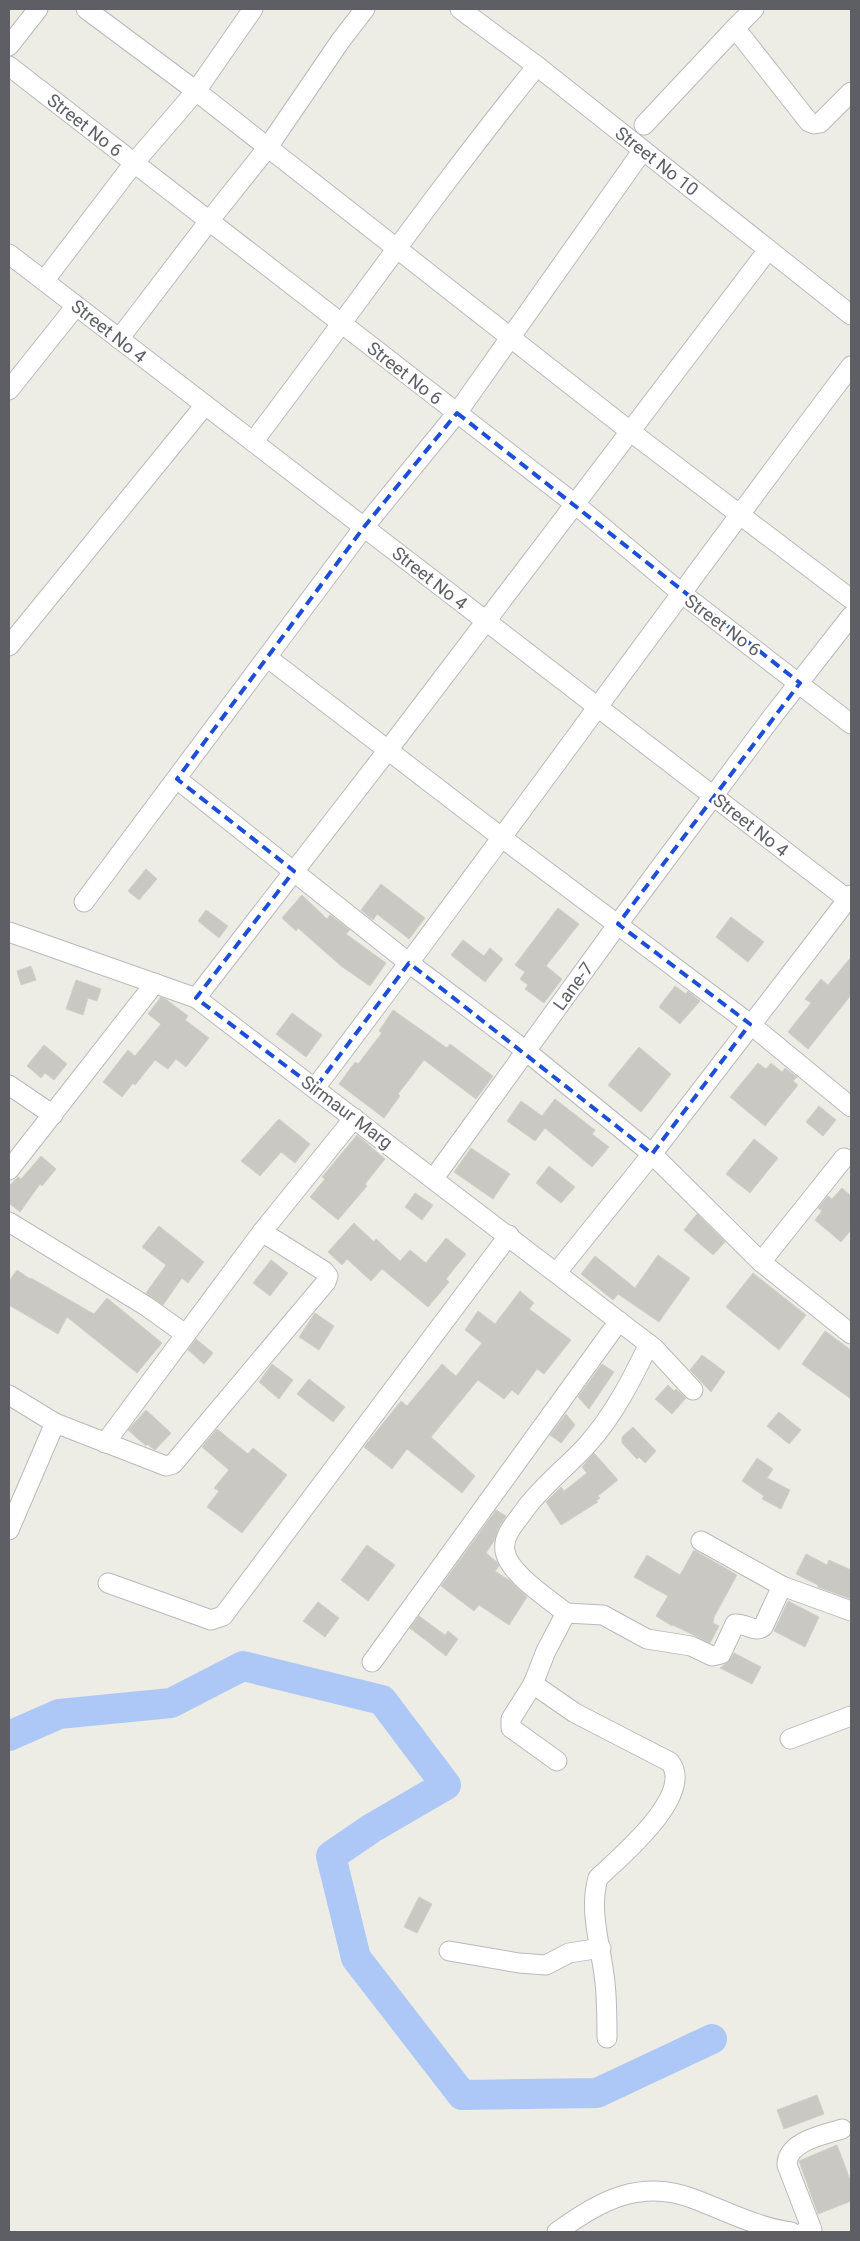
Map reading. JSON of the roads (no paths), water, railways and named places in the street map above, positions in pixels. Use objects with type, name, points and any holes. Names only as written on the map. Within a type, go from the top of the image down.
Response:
[{"type":"street","points":[[9,46],[38,9]]},
{"type":"street","points":[[86,9],[196,91],[631,432],[851,599]]},
{"type":"street","points":[[44,282],[134,163],[196,91],[253,9]]},
{"type":"street","points":[[119,339],[209,220],[268,147],[341,40],[366,9]]},
{"type":"street","name":"Street No 10","points":[[460,9],[537,66],[851,315]]},
{"type":"street","points":[[644,125],[754,9]]},
{"type":"street","points":[[735,28],[809,122],[814,124],[820,123],[851,92]]},
{"type":"street","name":"Street No 6","points":[[9,66],[575,504],[680,592],[851,724]]},
{"type":"street","points":[[253,442],[441,188],[537,66]]},
{"type":"street","points":[[84,902],[364,527],[457,413],[643,150]]},
{"type":"street","points":[[196,998],[388,750],[768,250]]},
{"type":"street","name":"Street No 4","points":[[9,254],[485,621],[850,899]]},
{"type":"street","points":[[9,390],[76,306]]},
{"type":"street","points":[[315,1088],[409,963],[680,592],[851,366]]},
{"type":"street","points":[[9,646],[205,405]]},
{"type":"street","name":"Lane-7","points":[[434,1178],[713,795],[851,616]]},
{"type":"street","points":[[268,658],[501,837],[750,1024],[851,1107]]},
{"type":"street","points":[[177,779],[409,963],[526,1051],[652,1154],[761,1262],[851,1334]]},
{"type":"street","points":[[558,1272],[652,1154],[750,1024],[850,899]]},
{"type":"street","name":"Sirmaur Marg","points":[[9,932],[196,998],[558,1272],[652,1346],[693,1390]]},
{"type":"street","points":[[9,1170],[155,983]]},
{"type":"street","points":[[9,1085],[53,1115]]},
{"type":"street","points":[[105,1443],[262,1232],[354,1118]]},
{"type":"street","points":[[761,1262],[849,1156]]},
{"type":"street","points":[[9,1222],[146,1306],[185,1334]]},
{"type":"street","points":[[9,1395],[54,1422],[166,1466],[173,1464],[326,1282],[328,1276],[324,1271],[262,1232]]},
{"type":"street","points":[[108,1583],[211,1620],[223,1616],[509,1236]]},
{"type":"street","points":[[372,1662],[620,1321]]},
{"type":"street","points":[[652,1346],[604,1424],[587,1445],[532,1500],[509,1532],[504,1545],[505,1554],[512,1568],[566,1613],[603,1614],[647,1638],[691,1646],[712,1656],[721,1654],[735,1624],[756,1630],[763,1627],[782,1586]]},
{"type":"street","points":[[9,1530],[54,1422]]},
{"type":"street","points":[[701,1541],[782,1586],[851,1611]]},
{"type":"street","points":[[557,1761],[511,1728],[510,1719],[533,1684],[546,1651],[566,1613]]},
{"type":"street","points":[[533,1684],[575,1713],[670,1762],[675,1769],[676,1780],[669,1798],[651,1826],[598,1878],[595,1895],[597,1933],[606,1984],[607,2038]]},
{"type":"street","points":[[790,1739],[851,1716]]},
{"type":"street","points":[[449,1951],[519,1963],[546,1965],[569,1953],[601,1948]]},
{"type":"street","points":[[810,2232],[790,2174],[787,2158],[792,2150],[800,2144],[842,2129]]},
{"type":"street","points":[[557,2232],[574,2220],[622,2194],[643,2190],[691,2198],[749,2222],[791,2232]]},
{"type":"waterway","points":[[9,1736],[59,1714],[171,1703],[243,1666],[382,1700],[446,1785],[372,1828],[331,1856],[356,1958],[462,2095],[597,2093],[712,2039]]}]
